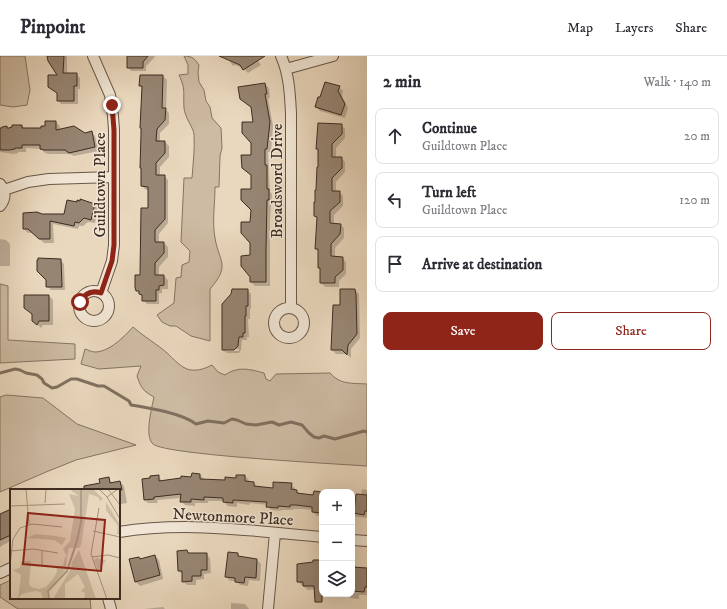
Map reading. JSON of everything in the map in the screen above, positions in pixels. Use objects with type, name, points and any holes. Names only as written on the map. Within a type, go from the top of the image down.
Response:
[{"type":"street","name":"Guildtown Place","points":[[93,56],[110,95],[114,130],[114,245],[112,261],[101,293]]},
{"type":"street","name":"Broadsword Drive","points":[[281,56],[286,69],[291,113],[290,308]]},
{"type":"street","points":[[286,69],[333,56]]},
{"type":"street","points":[[0,206],[5,198],[2,187],[49,179],[114,177]]},
{"type":"street","name":"Newtonmore Place","points":[[120,532],[163,527],[207,527],[319,537]]},
{"type":"street","points":[[268,609],[275,533]]},
{"type":"street","points":[[355,540],[367,541]]},
{"type":"street","points":[[0,573],[10,568]]},
{"type":"street","points":[[108,599],[111,609]]},
{"type":"shaded area","points":[[0,56],[25,56],[30,90],[27,105],[13,107],[0,105]]},
{"type":"shaded area","points":[[184,56],[193,58],[199,65],[199,82],[204,90],[212,118],[221,128],[222,148],[220,156],[219,187],[215,187],[214,232],[221,258],[222,269],[210,289],[210,341],[191,336],[176,326],[170,326],[162,322],[157,315],[174,303],[176,278],[181,277],[182,265],[189,262],[190,251],[181,242],[184,178],[192,178],[194,134],[185,112],[183,88],[179,75],[188,74],[188,65]]},
{"type":"shaded area","points":[[0,284],[8,286],[8,340],[75,344],[75,359],[0,363]]},
{"type":"shaded area","points":[[133,327],[187,369],[200,370],[212,365],[218,372],[225,375],[234,370],[244,369],[264,373],[266,379],[270,381],[276,374],[330,373],[338,380],[367,384],[367,466],[188,452],[164,448],[153,444],[150,440],[149,428],[150,414],[154,397],[147,393],[140,384],[137,376],[141,366],[99,369],[81,364],[85,349],[95,352],[106,350],[121,339]]},
{"type":"shaded area","points":[[6,395],[43,398],[77,424],[136,445],[76,460],[0,492],[0,397]]},
{"type":"shaded area","points":[[10,580],[10,599],[90,599],[91,609],[18,609],[0,597],[0,585]]},
{"type":"building","points":[[47,56],[64,56],[63,73],[77,73],[77,86],[74,86],[74,101],[57,101],[57,93],[48,87],[48,75],[57,75],[48,61]]},
{"type":"building","points":[[127,56],[148,56],[143,62],[143,68],[127,68]]},
{"type":"building","points":[[219,56],[265,56],[243,70],[240,65]]},
{"type":"building","points":[[140,75],[163,75],[162,108],[166,108],[165,120],[157,129],[156,141],[165,141],[165,153],[156,163],[156,175],[165,175],[165,219],[155,230],[155,242],[164,242],[164,253],[155,263],[155,275],[164,275],[164,285],[159,286],[159,290],[156,290],[156,301],[142,301],[142,295],[139,294],[139,291],[136,291],[135,287],[135,275],[140,275],[141,208],[148,208],[148,187],[141,186],[140,128],[142,86],[139,86]]},
{"type":"building","points":[[325,82],[340,86],[338,91],[345,104],[341,115],[315,107]]},
{"type":"building","points":[[265,83],[267,94],[265,94],[270,122],[267,149],[265,149],[267,189],[269,189],[269,200],[267,200],[266,282],[250,282],[250,277],[241,266],[241,256],[250,255],[250,243],[241,233],[241,222],[250,222],[251,210],[241,200],[241,189],[251,189],[251,175],[242,168],[241,155],[251,155],[251,143],[242,133],[242,122],[253,122],[251,107],[240,99],[238,87]]},
{"type":"building","points":[[45,121],[56,121],[56,130],[74,126],[85,133],[92,131],[95,147],[69,153],[65,150],[40,149],[40,145],[22,145],[22,148],[9,150],[0,149],[0,128],[7,126],[7,128],[9,128],[12,127],[12,125],[22,125],[22,128],[41,128],[41,126],[45,126]]},
{"type":"building","points":[[318,123],[342,124],[342,134],[332,144],[332,157],[342,157],[342,168],[332,178],[332,191],[340,191],[340,202],[330,211],[330,223],[341,224],[340,234],[331,244],[331,256],[343,257],[343,270],[335,277],[335,283],[320,283],[318,249],[315,249],[317,217],[314,216],[314,202],[318,167],[318,149],[316,149]]},
{"type":"building","points":[[80,199],[95,204],[91,220],[84,218],[79,223],[75,222],[74,226],[50,221],[50,239],[39,239],[28,229],[23,229],[23,213],[37,212],[42,214],[64,214],[67,200],[77,202],[77,200],[80,201]]},
{"type":"building","points":[[38,258],[61,259],[62,287],[46,287],[46,280],[37,271]]},
{"type":"building","points":[[232,289],[248,289],[245,333],[243,333],[243,337],[239,337],[238,346],[234,350],[222,350],[222,304],[231,294]]},
{"type":"building","points":[[340,289],[355,289],[356,295],[357,334],[348,345],[347,355],[342,350],[331,350],[333,305],[340,305]]},
{"type":"building","points":[[24,295],[49,295],[49,321],[39,321],[37,325],[32,321],[32,314],[24,308]]},
{"type":"building","points":[[192,473],[200,474],[200,479],[225,480],[225,477],[236,478],[236,475],[245,475],[245,481],[254,482],[254,486],[273,488],[273,482],[292,483],[291,489],[297,490],[297,493],[313,495],[314,491],[319,492],[319,513],[312,512],[312,507],[290,505],[290,507],[278,506],[278,508],[266,507],[267,502],[233,500],[233,503],[223,502],[223,498],[204,497],[204,500],[191,499],[191,502],[180,502],[181,494],[154,497],[154,499],[144,500],[142,479],[159,475],[159,481],[181,478],[181,476],[191,477]]},
{"type":"building","points":[[109,477],[110,483],[120,481],[122,490],[84,489],[84,486],[100,483],[99,479]]},
{"type":"building","points":[[356,494],[367,495],[367,511],[365,511],[364,515],[355,513]]},
{"type":"building","points":[[10,509],[10,535],[0,540],[0,514]]},
{"type":"building","points":[[187,550],[188,553],[207,553],[207,570],[201,570],[201,576],[192,576],[192,581],[182,582],[182,571],[178,571],[177,551]]},
{"type":"building","points":[[228,552],[238,553],[238,556],[257,559],[256,578],[245,577],[244,583],[235,582],[235,578],[225,577]]},
{"type":"building","points":[[155,555],[160,575],[135,582],[129,559],[139,557],[140,559]]},
{"type":"building","points":[[313,560],[319,560],[319,597],[322,597],[322,602],[315,602],[314,586],[303,586],[303,582],[297,582],[297,564],[313,562]]},
{"type":"building","points":[[355,567],[367,568],[367,587],[365,587],[364,592],[355,591]]},
{"type":"waterway","points":[[0,373],[15,369],[20,370],[37,375],[44,383],[52,388],[57,387],[71,379],[77,379],[98,386],[104,386],[129,401],[131,405],[156,409],[174,414],[196,424],[208,421],[224,423],[232,419],[246,424],[256,425],[272,422],[279,425],[291,422],[302,425],[314,437],[319,438],[324,436],[335,439],[364,431],[367,432]]},
{"type":"route","points":[[80,302],[85,294],[89,292],[97,291],[101,293],[112,261],[114,245],[114,130],[112,105]]}]
